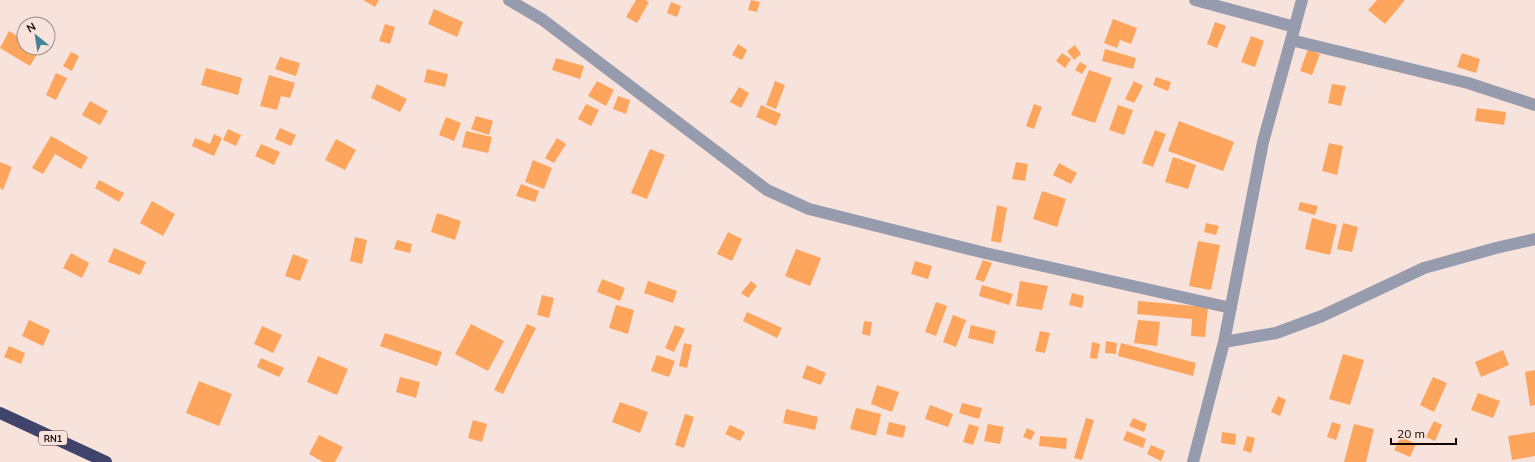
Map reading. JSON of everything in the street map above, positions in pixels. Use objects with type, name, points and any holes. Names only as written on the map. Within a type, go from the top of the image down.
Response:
[{"type":"highway","name":"RN1","points":[[0,413],[106,462]]},
{"type":"street","points":[[509,0],[543,20],[767,190],[809,209],[985,253],[1231,308]]},
{"type":"street","points":[[1195,0],[1295,26]]},
{"type":"street","points":[[1193,462],[1224,342],[1263,142],[1302,0]]},
{"type":"street","points":[[1291,40],[1468,83],[1535,105]]},
{"type":"street","points":[[1224,342],[1276,333],[1322,316],[1424,268],[1535,239]]},
{"type":"building","points":[[363,0],[379,0],[375,7]]},
{"type":"building","points":[[636,0],[645,0],[649,2],[637,23],[626,17]]},
{"type":"building","points":[[751,0],[760,2],[757,12],[748,10]]},
{"type":"building","points":[[1377,0],[1405,0],[1385,24],[1368,10]]},
{"type":"building","points":[[671,2],[681,6],[677,17],[667,13]]},
{"type":"building","points":[[434,9],[463,22],[457,37],[428,24]]},
{"type":"building","points":[[1113,19],[1137,28],[1131,44],[1120,40],[1117,48],[1104,43]]},
{"type":"building","points":[[1215,22],[1226,26],[1217,48],[1207,44]]},
{"type":"building","points":[[385,24],[395,27],[390,44],[379,41]]},
{"type":"building","points":[[9,31],[16,35],[16,56],[36,56],[30,66],[0,48]]},
{"type":"building","points":[[1251,36],[1264,41],[1255,67],[1241,62]]},
{"type":"building","points":[[738,44],[747,50],[742,60],[732,55]]},
{"type":"building","points":[[1075,45],[1081,54],[1074,60],[1067,51]]},
{"type":"building","points":[[1105,49],[1136,58],[1133,69],[1102,61]]},
{"type":"building","points":[[1308,49],[1320,54],[1312,75],[1300,71]]},
{"type":"building","points":[[71,52],[79,56],[72,71],[63,66]]},
{"type":"building","points":[[1062,53],[1071,59],[1065,68],[1056,61]]},
{"type":"building","points":[[1462,53],[1480,59],[1476,73],[1457,67]]},
{"type":"building","points":[[280,57],[300,63],[296,76],[275,69]]},
{"type":"building","points":[[556,58],[584,66],[580,79],[552,70]]},
{"type":"building","points":[[1080,62],[1087,66],[1082,74],[1075,70]]},
{"type":"building","points":[[206,68],[242,78],[238,95],[201,85]]},
{"type":"building","points":[[427,69],[448,74],[445,87],[424,82]]},
{"type":"building","points":[[1089,70],[1112,78],[1095,123],[1071,115]]},
{"type":"building","points":[[56,73],[67,78],[56,100],[46,95]]},
{"type":"building","points":[[269,75],[295,83],[290,98],[281,96],[277,110],[260,106]]},
{"type":"building","points":[[1156,77],[1171,82],[1168,91],[1153,85]]},
{"type":"building","points":[[597,81],[614,90],[606,106],[588,96]]},
{"type":"building","points":[[775,81],[785,85],[776,109],[766,105]]},
{"type":"building","points":[[1134,81],[1143,86],[1134,103],[1125,99]]},
{"type":"building","points":[[377,84],[407,99],[400,112],[371,98]]},
{"type":"building","points":[[1332,84],[1346,86],[1341,106],[1328,103]]},
{"type":"building","points":[[739,87],[749,93],[741,108],[730,102]]},
{"type":"building","points":[[618,96],[630,100],[626,114],[613,109]]},
{"type":"building","points":[[90,101],[108,111],[100,125],[82,115]]},
{"type":"building","points":[[586,104],[599,110],[591,126],[578,119]]},
{"type":"building","points":[[1034,104],[1042,107],[1034,129],[1026,126]]},
{"type":"building","points":[[761,105],[781,114],[776,126],[756,117]]},
{"type":"building","points":[[1118,105],[1133,110],[1124,135],[1109,130]]},
{"type":"building","points":[[1477,108],[1506,112],[1504,125],[1475,121]]},
{"type":"building","points":[[476,116],[493,121],[489,135],[471,129]]},
{"type":"building","points":[[446,117],[461,123],[454,141],[439,135]]},
{"type":"building","points":[[1179,121],[1234,142],[1223,171],[1168,151]]},
{"type":"building","points":[[280,128],[296,135],[291,146],[275,139]]},
{"type":"building","points":[[228,129],[241,135],[236,146],[223,140]]},
{"type":"building","points":[[1155,130],[1166,134],[1153,167],[1142,163]]},
{"type":"building","points":[[466,131],[492,137],[488,153],[462,147]]},
{"type":"building","points":[[214,134],[222,138],[214,156],[192,146],[195,138],[210,144]]},
{"type":"building","points":[[51,136],[88,157],[81,169],[55,154],[43,174],[32,168]]},
{"type":"building","points":[[557,138],[566,144],[554,163],[545,158]]},
{"type":"building","points":[[336,139],[356,150],[345,170],[325,160]]},
{"type":"building","points":[[1329,143],[1343,146],[1337,175],[1322,171]]},
{"type":"building","points":[[261,144],[280,152],[274,165],[255,156]]},
{"type":"building","points":[[650,149],[665,155],[647,199],[631,193]]},
{"type":"building","points":[[1173,157],[1196,165],[1188,189],[1165,182]]},
{"type":"building","points":[[533,160],[552,168],[544,189],[525,182]]},
{"type":"building","points":[[0,162],[12,167],[3,190],[0,188]]},
{"type":"building","points":[[1016,162],[1028,164],[1025,181],[1012,179]]},
{"type":"building","points":[[1059,163],[1077,173],[1071,184],[1053,175]]},
{"type":"building","points":[[99,180],[124,193],[119,202],[95,188]]},
{"type":"building","points":[[521,184],[539,191],[535,202],[516,196]]},
{"type":"building","points":[[1042,191],[1066,199],[1057,227],[1033,219]]},
{"type":"building","points":[[152,201],[175,214],[163,236],[140,223]]},
{"type":"building","points":[[1300,202],[1318,206],[1315,215],[1298,210]]},
{"type":"building","points":[[997,205],[1007,208],[1001,243],[991,241]]},
{"type":"building","points":[[437,213],[461,221],[455,240],[431,232]]},
{"type":"building","points":[[1312,218],[1337,225],[1330,255],[1305,249]]},
{"type":"building","points":[[1206,223],[1219,226],[1216,235],[1204,232]]},
{"type":"building","points":[[1343,223],[1358,227],[1352,252],[1337,249]]},
{"type":"building","points":[[728,232],[742,239],[732,261],[717,254]]},
{"type":"building","points":[[355,237],[367,240],[362,264],[350,261]]},
{"type":"building","points":[[397,240],[412,244],[410,253],[394,249]]},
{"type":"building","points":[[1198,241],[1220,245],[1211,290],[1189,286]]},
{"type":"building","points":[[114,248],[146,262],[140,275],[108,262]]},
{"type":"building","points":[[796,249],[821,258],[810,286],[785,276]]},
{"type":"building","points":[[71,253],[89,263],[82,278],[63,268]]},
{"type":"building","points":[[293,254],[308,260],[300,281],[285,276]]},
{"type":"building","points":[[983,260],[992,263],[984,282],[975,279]]},
{"type":"building","points":[[915,261],[932,266],[928,279],[911,274]]},
{"type":"building","points":[[602,279],[625,288],[620,301],[597,292]]},
{"type":"building","points":[[648,281],[677,291],[673,303],[644,293]]},
{"type":"building","points":[[751,281],[757,286],[748,298],[741,293]]},
{"type":"building","points":[[1020,281],[1048,286],[1042,310],[1016,306]]},
{"type":"building","points":[[982,285],[1013,294],[1009,305],[979,296]]},
{"type":"building","points":[[1072,293],[1084,296],[1082,308],[1069,305]]},
{"type":"building","points":[[542,295],[554,298],[549,318],[537,315]]},
{"type":"building","points":[[1138,301],[1208,307],[1205,337],[1191,336],[1192,319],[1137,314]]},
{"type":"building","points":[[936,302],[947,306],[936,336],[925,332]]},
{"type":"building","points":[[616,305],[634,310],[628,334],[609,328]]},
{"type":"building","points":[[747,312],[782,328],[777,338],[743,321]]},
{"type":"building","points":[[953,315],[966,320],[956,347],[943,342]]},
{"type":"building","points":[[29,320],[50,330],[43,346],[22,336]]},
{"type":"building","points":[[1138,320],[1160,322],[1157,346],[1134,343]]},
{"type":"building","points":[[864,321],[872,322],[870,336],[862,334]]},
{"type":"building","points":[[471,324],[504,341],[488,371],[455,354]]},
{"type":"building","points":[[527,324],[536,328],[503,394],[494,390]]},
{"type":"building","points":[[675,325],[685,329],[674,352],[665,348]]},
{"type":"building","points":[[971,325],[996,331],[993,344],[968,338]]},
{"type":"building","points":[[262,326],[282,335],[273,353],[254,344]]},
{"type":"building","points":[[1040,331],[1050,333],[1045,353],[1035,351]]},
{"type":"building","points":[[385,333],[442,352],[437,366],[380,346]]},
{"type":"building","points":[[1106,341],[1117,343],[1116,354],[1105,353]]},
{"type":"building","points":[[1092,342],[1100,344],[1097,359],[1090,358]]},
{"type":"building","points":[[684,343],[692,345],[687,368],[679,366]]},
{"type":"building","points":[[1121,343],[1196,363],[1193,376],[1118,356]]},
{"type":"building","points":[[9,346],[25,353],[21,364],[4,357]]},
{"type":"building","points":[[1503,350],[1509,365],[1481,377],[1475,362]]},
{"type":"building","points":[[1343,354],[1364,360],[1350,405],[1329,399]]},
{"type":"building","points":[[657,355],[675,361],[669,377],[651,371]]},
{"type":"building","points":[[318,356],[348,369],[337,395],[307,382]]},
{"type":"building","points":[[261,358],[284,368],[279,377],[257,367]]},
{"type":"building","points":[[807,365],[826,373],[821,385],[802,378]]},
{"type":"building","points":[[1535,370],[1535,405],[1530,406],[1525,372]]},
{"type":"building","points":[[400,377],[420,382],[416,398],[396,392]]},
{"type":"building","points":[[1433,377],[1447,383],[1434,412],[1420,405]]},
{"type":"building","points":[[199,381],[232,394],[219,426],[186,413]]},
{"type":"building","points":[[877,385],[899,392],[892,412],[871,404]]},
{"type":"building","points":[[1478,393],[1500,401],[1493,418],[1471,410]]},
{"type":"building","points":[[1278,396],[1286,400],[1280,416],[1271,412]]},
{"type":"building","points":[[620,402],[648,412],[640,433],[612,422]]},
{"type":"building","points":[[962,403],[982,408],[979,419],[959,413]]},
{"type":"building","points":[[930,405],[953,414],[948,427],[925,419]]},
{"type":"building","points":[[856,408],[881,414],[876,436],[850,429]]},
{"type":"building","points":[[786,409],[818,417],[815,430],[783,423]]},
{"type":"building","points":[[685,414],[694,417],[684,448],[675,445]]},
{"type":"building","points":[[1086,418],[1094,420],[1082,460],[1074,458]]},
{"type":"building","points":[[1133,418],[1147,424],[1144,432],[1129,426]]},
{"type":"building","points":[[473,420],[487,424],[482,442],[468,438]]},
{"type":"building","points":[[1434,421],[1442,425],[1435,441],[1426,437]]},
{"type":"building","points":[[889,422],[906,426],[903,438],[886,434]]},
{"type":"building","points":[[1332,422],[1341,425],[1336,440],[1327,437]]},
{"type":"building","points":[[969,424],[979,427],[973,445],[963,442]]},
{"type":"building","points":[[988,424],[1004,427],[1000,444],[984,441]]},
{"type":"building","points":[[1354,424],[1374,429],[1366,462],[1344,462]]},
{"type":"building","points":[[730,425],[745,432],[740,441],[725,434]]},
{"type":"building","points":[[1027,428],[1035,432],[1031,440],[1023,437]]},
{"type":"building","points":[[1127,431],[1146,439],[1143,448],[1123,440]]},
{"type":"building","points":[[1222,432],[1236,434],[1235,445],[1221,443]]},
{"type":"building","points":[[1535,432],[1535,456],[1512,460],[1508,436]]},
{"type":"building","points":[[319,435],[343,447],[335,462],[323,462],[309,454]]},
{"type":"building","points":[[1040,436],[1067,438],[1066,449],[1039,446]]},
{"type":"building","points":[[1247,436],[1255,438],[1251,453],[1243,450]]},
{"type":"building","points":[[1401,437],[1416,444],[1410,457],[1394,450]]},
{"type":"building","points":[[1151,445],[1165,451],[1161,461],[1147,454]]}]
